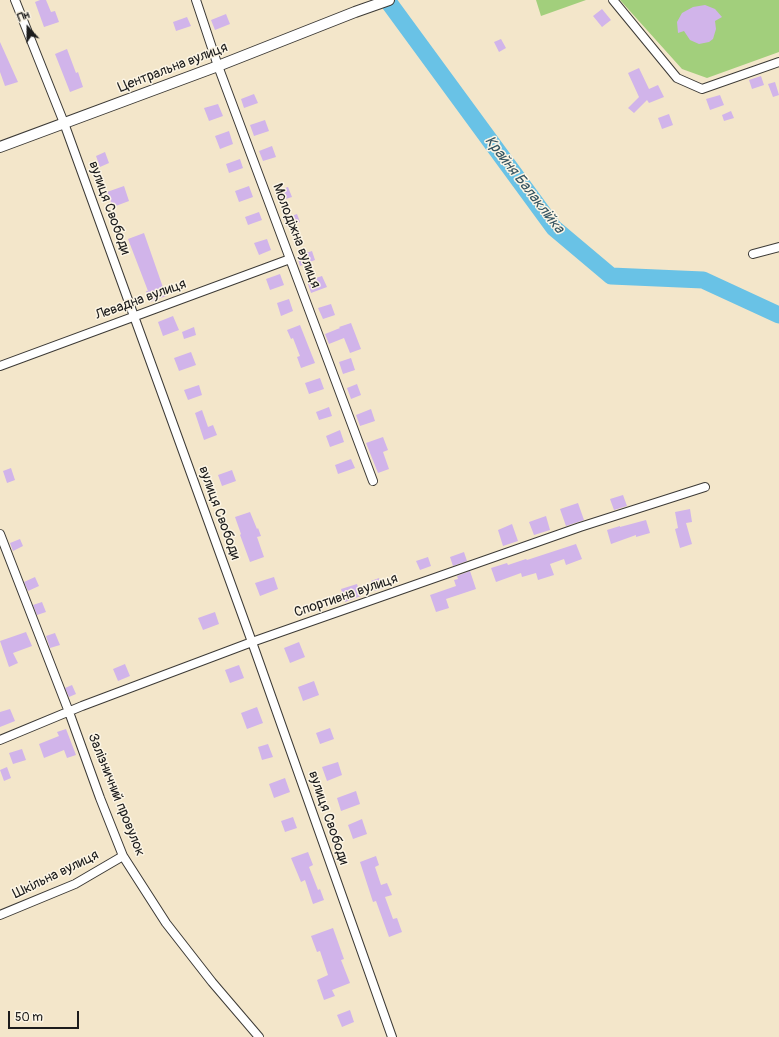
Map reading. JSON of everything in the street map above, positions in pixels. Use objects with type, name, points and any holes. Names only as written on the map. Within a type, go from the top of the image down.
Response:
[{"type":"street","name":"вулиця Свободи","points":[[15,0],[64,123],[252,642],[392,1037]]},
{"type":"street","name":"Молодіжна вулиця","points":[[196,0],[218,66],[373,481]]},
{"type":"street","name":"Центральна вулиця","points":[[0,147],[218,66],[389,0]]},
{"type":"street","points":[[613,0],[677,78],[702,89],[779,62]]},
{"type":"street","points":[[753,254],[779,247]]},
{"type":"street","name":"Левадна вулиця","points":[[0,366],[290,259]]},
{"type":"street","name":"Спортивна вулиця","points":[[0,740],[252,642],[580,527],[704,487]]},
{"type":"street","name":"Залізничний провулок","points":[[0,534],[123,856],[166,923],[212,982],[258,1037]]},
{"type":"street","name":"Шкільна вулиця","points":[[0,915],[75,884],[123,856]]},
{"type":"green space","points":[[536,0],[586,0],[541,16]]},
{"type":"green space","points":[[620,0],[779,0],[779,52],[707,78],[682,69]]},
{"type":"building","points":[[46,0],[51,12],[55,11],[59,22],[44,27],[35,2]]},
{"type":"building","points":[[705,5],[715,9],[722,17],[715,21],[716,29],[713,39],[709,42],[699,44],[690,40],[684,31],[678,33],[677,22],[682,13],[693,7]]},
{"type":"building","points":[[602,9],[611,20],[602,27],[593,16]]},
{"type":"building","points":[[226,14],[230,24],[215,30],[211,20]]},
{"type":"building","points":[[187,17],[191,26],[176,31],[173,22]]},
{"type":"building","points":[[501,39],[506,48],[499,52],[494,42]]},
{"type":"building","points":[[0,42],[18,82],[5,86],[0,72]]},
{"type":"building","points":[[67,49],[76,73],[78,72],[83,87],[70,92],[55,54]]},
{"type":"building","points":[[639,68],[649,89],[658,85],[664,97],[649,103],[647,100],[634,113],[628,108],[639,97],[628,73]]},
{"type":"building","points":[[761,76],[764,85],[752,89],[749,80]]},
{"type":"building","points":[[775,82],[779,95],[773,97],[768,84]]},
{"type":"building","points":[[254,94],[258,103],[244,108],[241,99]]},
{"type":"building","points":[[720,95],[724,105],[710,110],[706,99]]},
{"type":"building","points":[[218,104],[223,116],[209,121],[204,108]]},
{"type":"building","points":[[731,111],[734,118],[724,121],[722,115]]},
{"type":"building","points":[[669,114],[673,125],[662,129],[658,118]]},
{"type":"building","points":[[265,120],[269,131],[254,136],[250,125]]},
{"type":"building","points":[[229,131],[233,144],[220,149],[215,136]]},
{"type":"building","points":[[272,146],[276,157],[263,161],[259,151]]},
{"type":"building","points":[[105,152],[109,163],[100,167],[96,156]]},
{"type":"building","points":[[240,159],[243,168],[229,173],[226,164]]},
{"type":"building","points":[[124,186],[129,201],[113,207],[107,192]]},
{"type":"building","points":[[249,186],[253,197],[239,202],[235,191]]},
{"type":"building","points":[[288,187],[292,197],[279,201],[276,191]]},
{"type":"building","points":[[259,212],[262,220],[248,225],[245,217]]},
{"type":"building","points":[[297,214],[300,222],[287,227],[284,219]]},
{"type":"building","points":[[144,233],[166,296],[150,302],[146,291],[148,291],[128,239]]},
{"type":"building","points":[[267,239],[271,250],[259,255],[254,243]]},
{"type":"building","points":[[312,251],[315,260],[300,266],[297,256]]},
{"type":"building","points":[[280,274],[284,285],[270,290],[266,279]]},
{"type":"building","points":[[322,276],[327,287],[311,293],[307,281]]},
{"type":"building","points":[[289,299],[293,311],[281,316],[277,303]]},
{"type":"building","points":[[331,304],[335,315],[323,319],[318,308]]},
{"type":"building","points":[[173,316],[179,330],[163,336],[158,322]]},
{"type":"building","points":[[351,323],[361,349],[350,353],[344,338],[329,344],[325,334]]},
{"type":"building","points":[[300,325],[315,363],[301,368],[297,357],[300,356],[293,338],[291,339],[287,330]]},
{"type":"building","points":[[194,327],[196,335],[184,339],[182,332]]},
{"type":"building","points":[[191,352],[196,365],[179,371],[174,358]]},
{"type":"building","points":[[351,358],[355,370],[343,374],[339,362]]},
{"type":"building","points":[[320,378],[324,389],[309,394],[305,383]]},
{"type":"building","points":[[357,384],[361,395],[351,399],[347,388]]},
{"type":"building","points":[[199,385],[202,395],[188,400],[184,390]]},
{"type":"building","points":[[329,407],[332,416],[319,420],[316,412]]},
{"type":"building","points":[[371,409],[375,421],[360,426],[356,415]]},
{"type":"building","points":[[202,410],[208,427],[213,425],[217,435],[204,440],[195,413]]},
{"type":"building","points":[[340,430],[344,442],[330,447],[326,436]]},
{"type":"building","points":[[383,437],[388,450],[383,452],[389,469],[378,473],[366,443]]},
{"type":"building","points":[[351,459],[355,468],[338,474],[335,465]]},
{"type":"building","points":[[11,468],[15,480],[7,483],[3,471]]},
{"type":"building","points":[[232,470],[236,481],[222,486],[218,475]]},
{"type":"building","points":[[623,495],[627,506],[614,510],[610,499]]},
{"type":"building","points":[[578,503],[584,520],[566,526],[560,509]]},
{"type":"building","points":[[690,509],[692,522],[686,523],[692,544],[680,548],[675,529],[678,528],[675,512]]},
{"type":"building","points":[[250,512],[261,536],[257,537],[264,557],[250,562],[235,517]]},
{"type":"building","points":[[546,516],[550,530],[534,535],[529,522]]},
{"type":"building","points":[[646,520],[650,533],[636,537],[636,535],[611,544],[607,530]]},
{"type":"building","points":[[512,524],[518,541],[503,546],[498,530]]},
{"type":"building","points":[[20,539],[23,546],[13,551],[10,543]]},
{"type":"building","points":[[576,544],[582,559],[566,565],[564,559],[550,564],[554,575],[538,580],[536,573],[522,577],[521,573],[496,582],[491,568],[507,563],[508,565],[526,559],[527,560]]},
{"type":"building","points":[[464,552],[467,561],[453,566],[450,557]]},
{"type":"building","points":[[428,557],[431,566],[420,570],[416,561]]},
{"type":"building","points":[[470,571],[476,589],[446,599],[449,608],[436,612],[430,595],[456,586],[454,580],[458,579],[457,576]]},
{"type":"building","points":[[35,577],[39,586],[28,591],[24,582]]},
{"type":"building","points":[[274,577],[278,589],[260,596],[255,583]]},
{"type":"building","points":[[379,578],[383,588],[375,591],[371,581]]},
{"type":"building","points":[[357,584],[361,596],[345,602],[341,589]]},
{"type":"building","points":[[42,602],[46,612],[37,615],[33,605]]},
{"type":"building","points":[[215,612],[219,624],[203,630],[198,618]]},
{"type":"building","points":[[26,632],[32,646],[13,653],[18,663],[9,667],[0,641]]},
{"type":"building","points":[[55,633],[60,645],[50,648],[46,636]]},
{"type":"building","points":[[299,642],[305,657],[290,663],[284,648]]},
{"type":"building","points":[[125,664],[130,676],[118,681],[113,669]]},
{"type":"building","points":[[239,665],[244,678],[230,683],[225,670]]},
{"type":"building","points":[[314,681],[319,695],[303,701],[298,687]]},
{"type":"building","points":[[72,685],[76,694],[69,697],[65,688]]},
{"type":"building","points":[[257,707],[263,723],[247,729],[241,713]]},
{"type":"building","points":[[10,709],[15,721],[0,727],[0,712]]},
{"type":"building","points":[[330,728],[334,739],[320,744],[316,733]]},
{"type":"building","points":[[66,729],[76,755],[67,758],[64,750],[44,758],[39,744],[59,736],[57,732]]},
{"type":"building","points":[[268,744],[273,757],[262,760],[258,747]]},
{"type":"building","points":[[22,749],[26,760],[13,764],[9,753]]},
{"type":"building","points":[[338,762],[342,775],[327,781],[322,767]]},
{"type":"building","points":[[7,767],[11,778],[4,781],[0,770]]},
{"type":"building","points":[[285,778],[290,792],[274,798],[269,784]]},
{"type":"building","points":[[356,791],[360,804],[341,811],[337,798]]},
{"type":"building","points":[[293,817],[297,828],[285,832],[281,821]]},
{"type":"building","points":[[362,819],[367,834],[353,839],[348,825]]},
{"type":"building","points":[[308,852],[313,865],[309,867],[318,890],[320,889],[324,900],[313,904],[305,880],[301,882],[291,858]]},
{"type":"building","points":[[376,856],[379,865],[375,867],[381,885],[387,883],[392,895],[385,897],[393,919],[397,918],[402,932],[389,937],[376,901],[373,902],[360,862]]},
{"type":"building","points":[[333,928],[344,959],[341,960],[350,983],[332,990],[335,996],[324,1000],[317,980],[328,975],[320,951],[317,952],[311,936]]},
{"type":"building","points":[[350,1010],[354,1022],[342,1027],[337,1015]]},
{"type":"waterway","name":"Крайня Балаклійка","points":[[387,0],[554,228],[611,276],[703,280],[779,315]]}]
